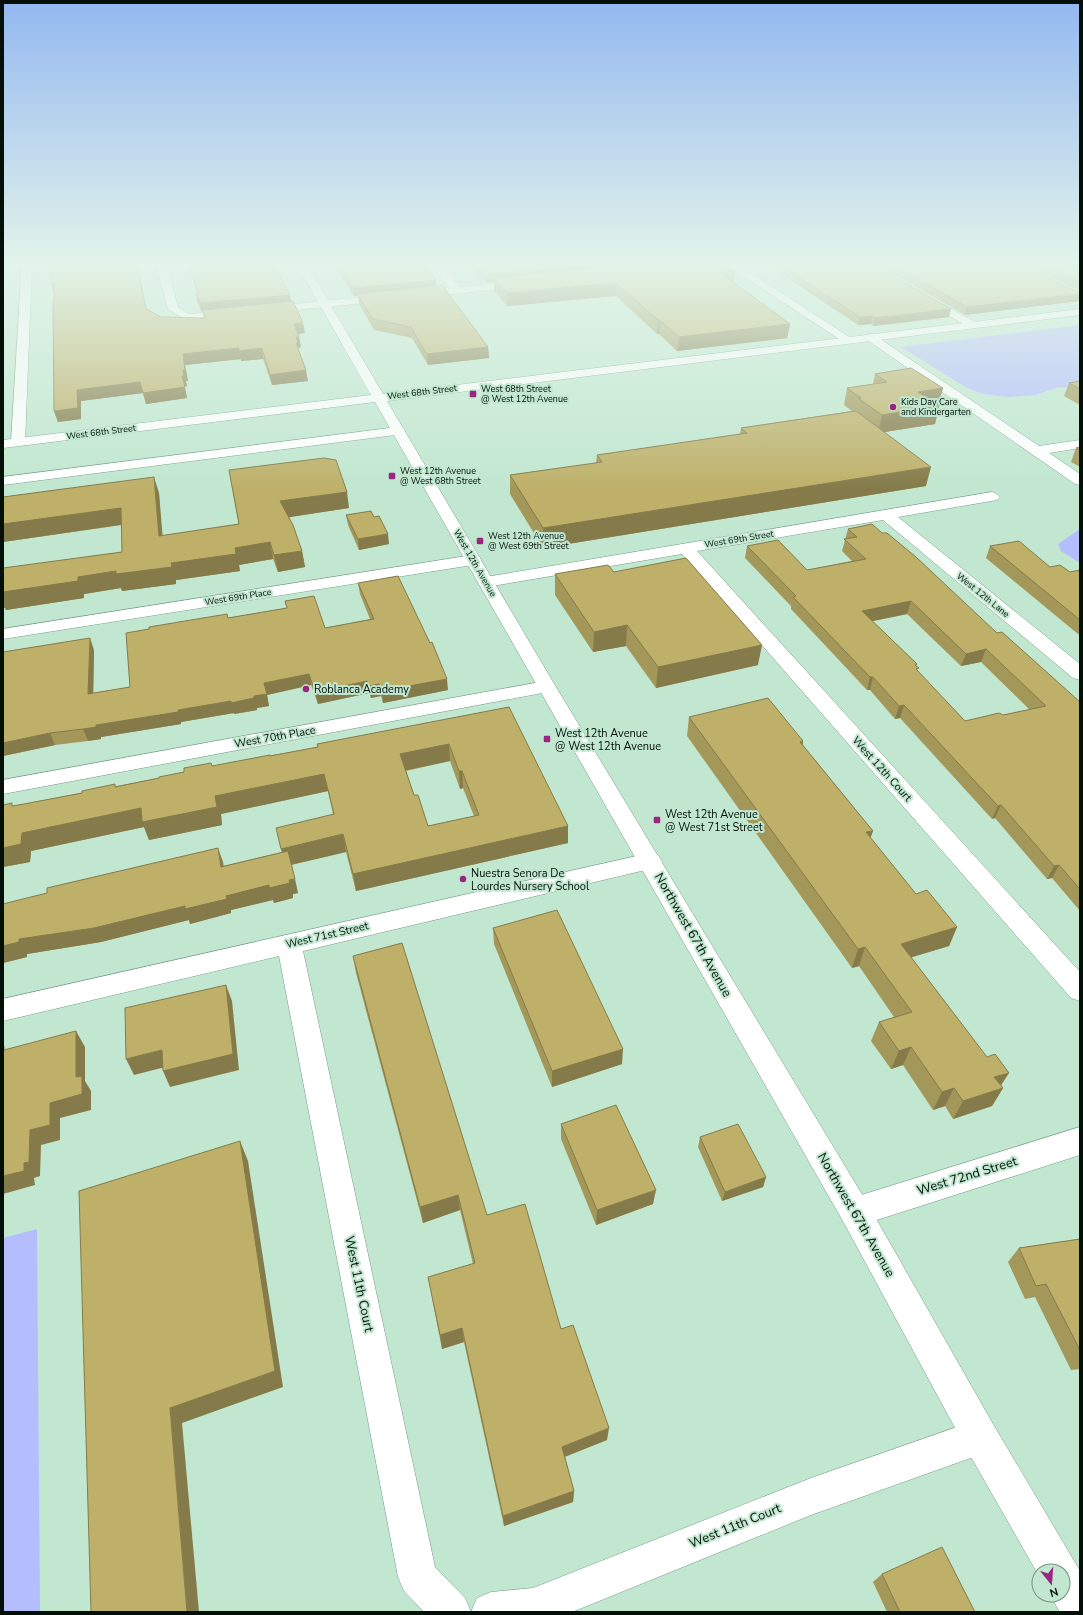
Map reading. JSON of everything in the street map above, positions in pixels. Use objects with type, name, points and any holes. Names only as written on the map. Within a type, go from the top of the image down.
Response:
[{"type":"street","points":[[18,442],[24,338]]},
{"type":"street","name":"West 12th Avenue","points":[[345,338],[546,687],[650,861]]},
{"type":"street","name":"West 68th Street","points":[[3,444],[860,338]]},
{"type":"street","points":[[872,338],[1080,481]]},
{"type":"street","points":[[3,481],[398,431]]},
{"type":"street","points":[[1038,451],[1080,444]]},
{"type":"street","name":"West 69th Street","points":[[486,582],[992,497]]},
{"type":"street","name":"West 12th Lane","points":[[886,515],[1080,674]]},
{"type":"street","name":"West 12th Court","points":[[685,548],[1080,990]]},
{"type":"street","name":"West 69th Place","points":[[3,634],[473,560]]},
{"type":"street","name":"West 70th Place","points":[[3,787],[546,687]]},
{"type":"street","name":"West 71st Street","points":[[3,1010],[650,861]]},
{"type":"street","name":"Northwest 67th Avenue","points":[[650,861],[855,1212],[980,1437],[1053,1563]]},
{"type":"street","name":"West 11th Court","points":[[289,944],[418,1577],[451,1612]]},
{"type":"street","name":"West 72nd Street","points":[[855,1212],[1080,1141]]},
{"type":"street","name":"West 11th Court","points":[[491,1612],[533,1608],[815,1494],[911,1458],[980,1437]]},
{"type":"street","points":[[1071,1594],[1080,1609]]},
{"type":"water","points":[[971,338],[1080,338],[1080,387],[1055,388],[1036,395],[1008,397],[983,394],[967,388],[901,347]]},
{"type":"water","points":[[1080,529],[1080,563],[1061,551],[1058,544]]},
{"type":"water","points":[[37,1229],[40,1612],[3,1612],[3,1238]]},
{"type":"building","points":[[53,338],[297,338],[298,342],[296,343],[306,370],[270,375],[262,348],[239,351],[239,348],[183,354],[185,370],[183,370],[184,375],[182,376],[185,387],[143,393],[140,382],[77,390],[78,408],[54,411]]},
{"type":"building","points":[[418,338],[482,338],[488,347],[427,354]]},
{"type":"building","points":[[911,368],[943,388],[918,392],[939,406],[882,415],[847,388],[887,382],[875,374]]},
{"type":"building","points":[[1080,381],[1080,389],[1069,383]]},
{"type":"building","points":[[856,411],[931,467],[543,528],[510,475],[602,462],[597,455],[747,433],[741,428]]},
{"type":"building","points":[[324,458],[336,460],[347,492],[280,501],[293,525],[302,551],[274,555],[270,542],[235,548],[236,554],[171,563],[172,567],[116,574],[116,571],[78,577],[78,581],[3,592],[3,568],[122,552],[121,508],[3,524],[3,497],[154,477],[159,536],[239,524],[229,470]]},
{"type":"building","points":[[371,511],[374,517],[379,516],[388,534],[358,539],[346,515]]},
{"type":"building","points":[[872,524],[882,533],[887,533],[916,557],[997,633],[1002,632],[1080,702],[1080,889],[1059,865],[1054,866],[1001,805],[998,806],[904,705],[899,706],[873,677],[870,677],[793,597],[796,596],[747,546],[778,540],[807,570],[866,559],[844,539],[857,537],[848,529]],"holes":[[[911,601],[966,654],[986,649],[1046,706],[1003,715],[999,713],[965,721],[916,669],[919,668],[915,665],[917,664],[862,611]]]},
{"type":"building","points":[[1019,541],[1050,567],[1060,565],[1070,572],[1080,570],[1080,620],[990,546]]},
{"type":"building","points":[[686,558],[762,645],[658,667],[627,625],[594,632],[555,574],[608,565],[614,572]]},
{"type":"building","points":[[398,576],[430,643],[432,642],[447,679],[382,691],[379,684],[369,686],[367,681],[315,692],[309,674],[264,683],[267,694],[254,696],[254,698],[231,703],[231,701],[178,710],[178,712],[96,725],[96,727],[50,733],[3,743],[3,652],[90,638],[88,694],[130,687],[126,633],[149,629],[149,627],[227,614],[228,618],[287,608],[285,601],[314,596],[325,628],[374,619],[358,583]]},
{"type":"building","points":[[768,698],[803,741],[800,742],[873,831],[866,832],[916,894],[927,890],[957,927],[901,944],[987,1057],[995,1054],[1009,1073],[994,1077],[1003,1088],[963,1101],[954,1088],[942,1092],[911,1047],[899,1051],[879,1022],[912,1012],[865,947],[858,949],[689,717]]},
{"type":"building","points":[[509,707],[568,826],[353,874],[343,834],[281,849],[276,828],[334,814],[324,774],[215,796],[217,807],[142,822],[141,808],[22,833],[21,844],[3,848],[3,805],[12,803],[12,806],[24,804],[82,793],[82,791],[115,784],[115,787],[184,772],[184,768],[211,763],[212,766],[270,756],[318,747],[317,744]],"holes":[[[449,744],[459,771],[462,771],[479,815],[428,826],[418,795],[414,795],[400,754]]]},
{"type":"building","points":[[218,848],[221,867],[288,851],[295,879],[289,880],[290,883],[269,888],[269,885],[226,896],[227,899],[185,909],[185,906],[94,928],[19,939],[19,942],[3,946],[3,904],[47,893],[47,888]]},
{"type":"building","points":[[557,910],[623,1049],[552,1071],[493,928]]},
{"type":"building","points":[[402,943],[487,1215],[525,1204],[561,1329],[573,1325],[609,1428],[562,1447],[574,1491],[503,1516],[462,1328],[440,1335],[428,1277],[475,1263],[458,1195],[420,1207],[353,956]]},
{"type":"building","points":[[226,985],[233,1054],[163,1071],[162,1050],[126,1059],[125,1008]]},
{"type":"building","points":[[76,1031],[76,1077],[82,1076],[82,1094],[50,1103],[50,1125],[30,1130],[29,1162],[24,1163],[24,1171],[3,1176],[3,1046],[4,1050]]},
{"type":"building","points":[[616,1105],[656,1190],[597,1210],[561,1124]]},
{"type":"building","points":[[738,1124],[766,1177],[725,1192],[700,1137]]},
{"type":"building","points":[[240,1141],[275,1371],[170,1408],[187,1612],[91,1612],[79,1191]]},
{"type":"building","points":[[1080,1239],[1080,1350],[1046,1284],[1036,1286],[1019,1248]]},
{"type":"building","points":[[942,1547],[975,1612],[900,1612],[882,1574]]},
{"type":"place","name":"West 68th Street @ West 12th Avenue","points":[[473,394]]},
{"type":"place","name":"Kids Day Care and Kindergarten","points":[[893,407]]},
{"type":"place","name":"West 12th Avenue @ West 68th Street","points":[[392,476]]},
{"type":"place","name":"West 12th Avenue @ West 69th Street","points":[[480,541]]},
{"type":"place","name":"Roblanca Academy","points":[[306,689]]},
{"type":"place","name":"West 12th Avenue @ West 12th Avenue","points":[[547,739]]},
{"type":"place","name":"West 12th Avenue @ West 71st Street","points":[[657,820]]},
{"type":"place","name":"Nuestra Senora De Lourdes Nursery School","points":[[463,879]]}]
